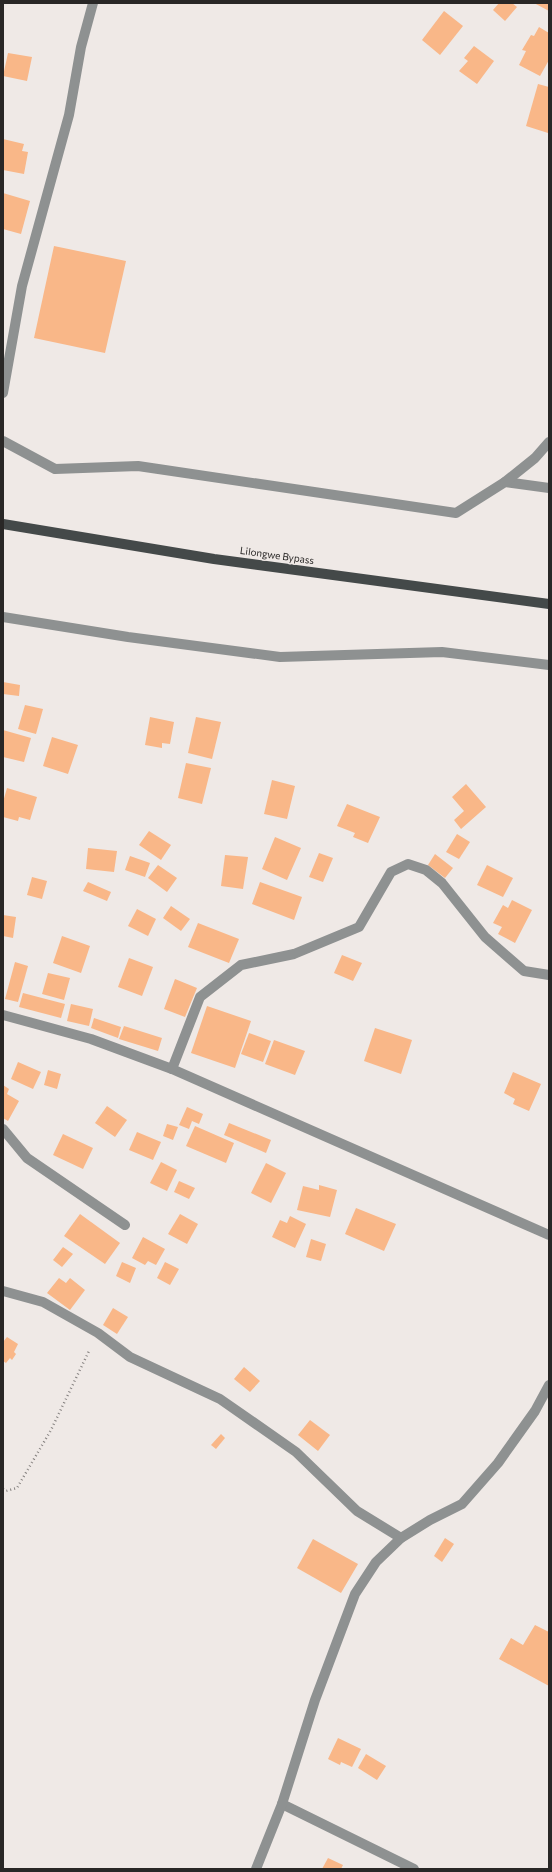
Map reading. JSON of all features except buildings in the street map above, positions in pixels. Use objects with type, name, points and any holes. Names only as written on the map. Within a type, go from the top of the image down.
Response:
[{"type":"main road","name":"Lilongwe Bypass","points":[[3,524],[214,559],[549,604]]},
{"type":"street","points":[[3,393],[22,286],[69,115],[81,47],[93,3]]},
{"type":"street","points":[[3,441],[55,469],[138,466],[456,513],[505,482],[535,458],[549,442]]},
{"type":"street","points":[[505,482],[549,488]]},
{"type":"street","points":[[3,617],[128,637],[280,657],[442,652],[549,665]]},
{"type":"street","points":[[172,1069],[200,997],[241,965],[294,954],[359,927],[391,872],[408,864],[426,870],[442,883],[485,937],[524,971],[549,975]]},
{"type":"street","points":[[3,1015],[91,1039],[172,1069],[549,1235]]},
{"type":"street","points":[[3,1129],[27,1158],[125,1225]]},
{"type":"street","points":[[3,1291],[43,1302],[98,1333],[130,1357],[220,1400],[296,1452],[357,1511],[401,1538]]},
{"type":"street","points":[[256,1869],[282,1804],[315,1700],[355,1594],[376,1562],[401,1538],[430,1520],[462,1504],[498,1463],[535,1411],[549,1385]]},
{"type":"street","points":[[282,1804],[414,1869]]},
{"type":"path","points":[[3,1489],[6,1491],[17,1488],[51,1430],[98,1333]]}]
